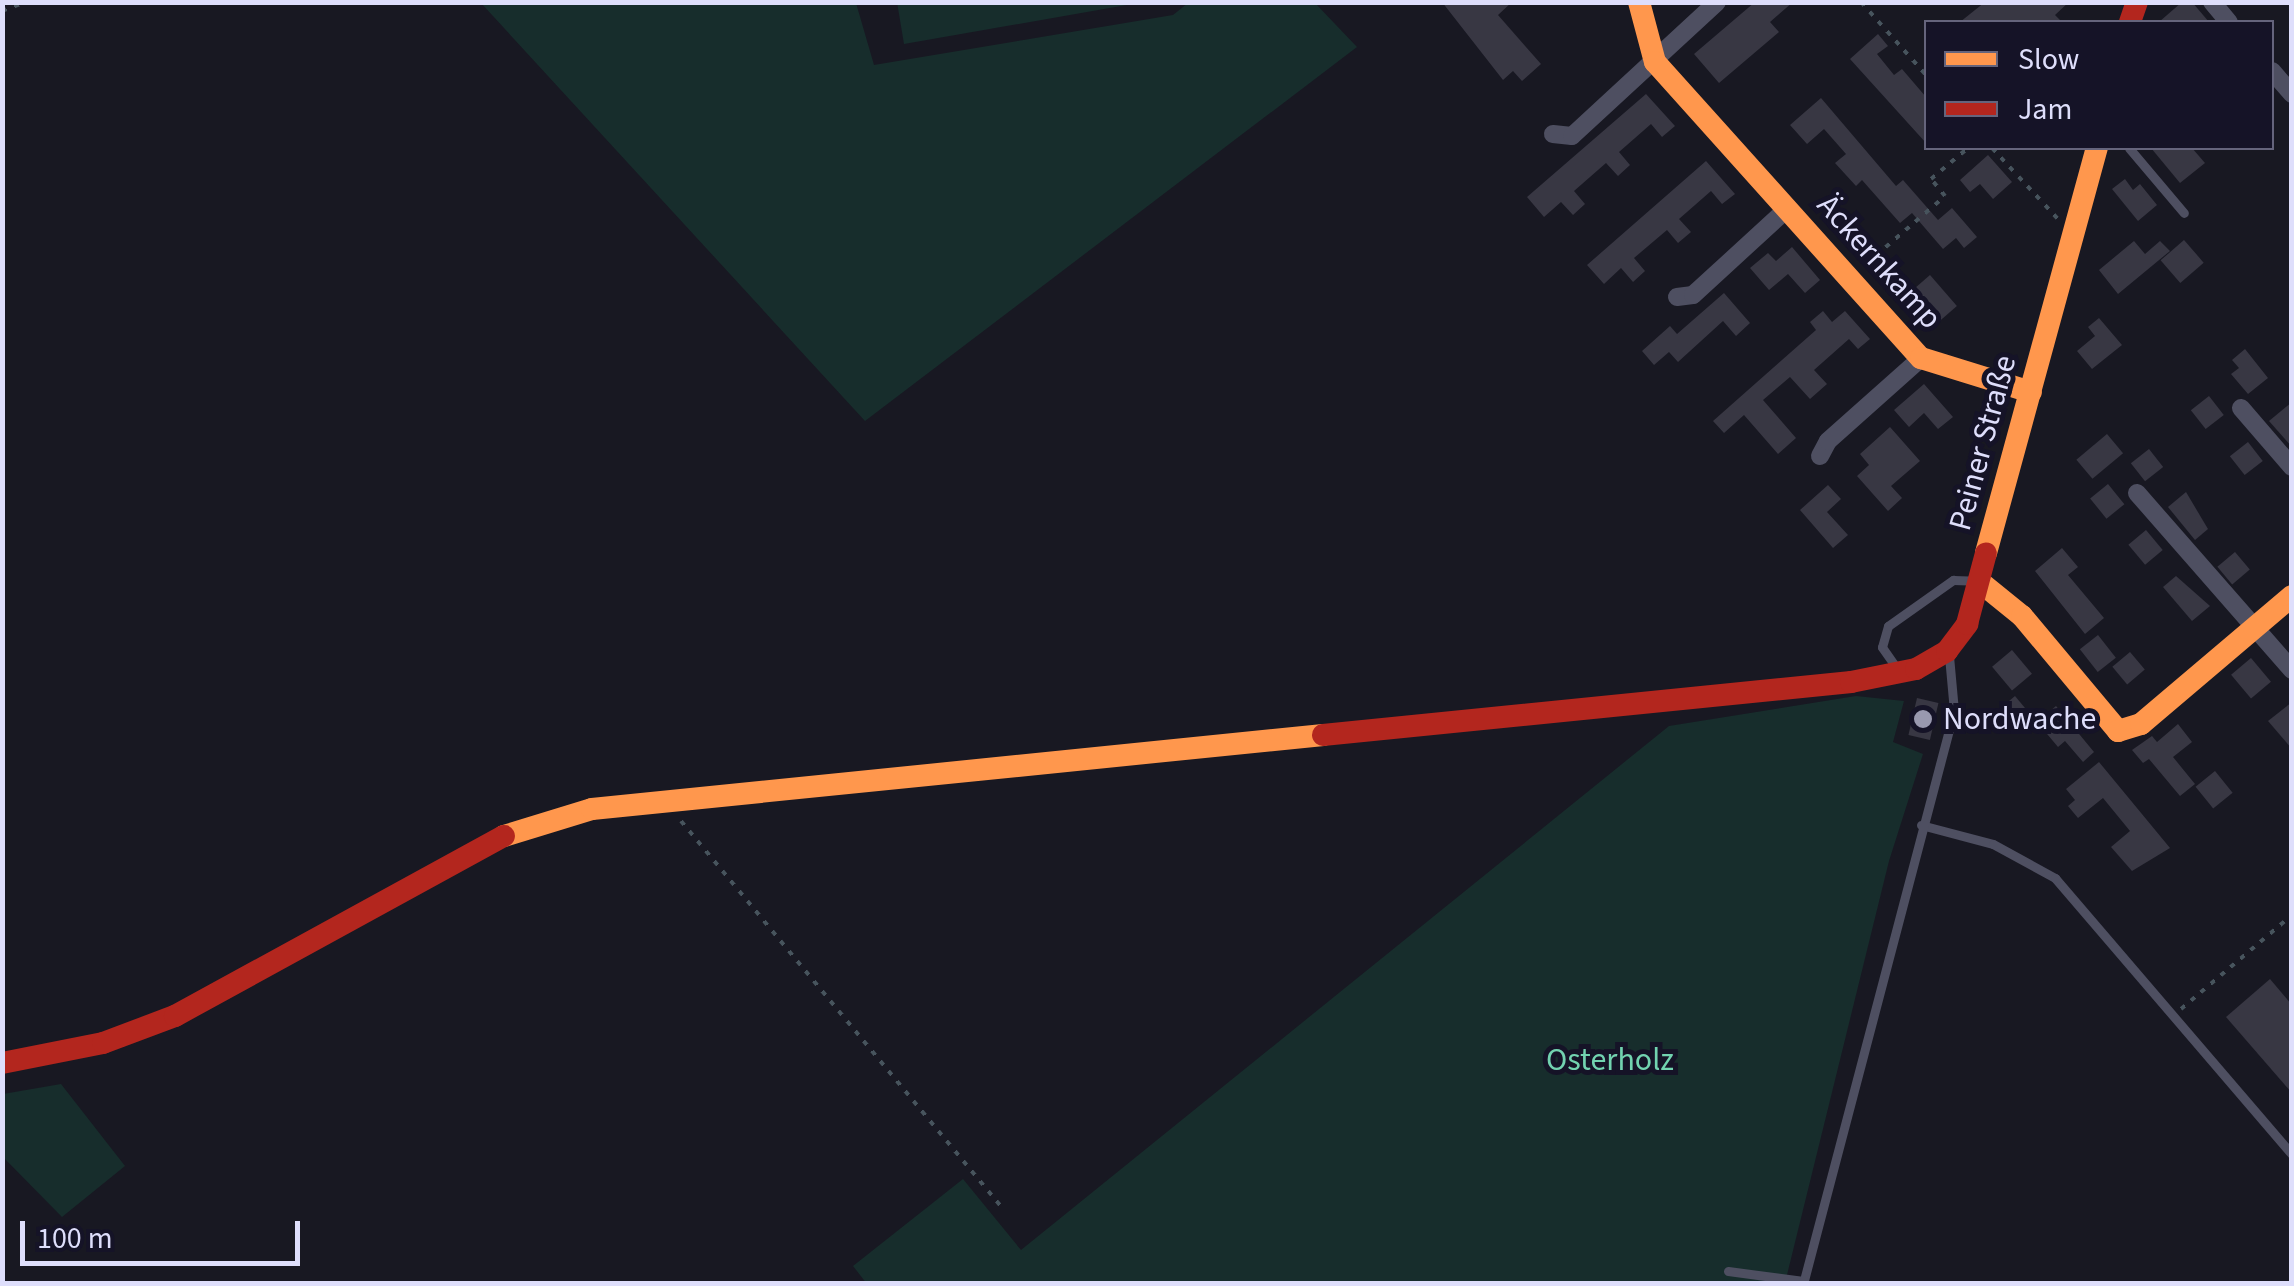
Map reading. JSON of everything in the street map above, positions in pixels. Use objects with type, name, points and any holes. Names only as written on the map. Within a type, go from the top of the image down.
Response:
[{"type":"main road","name":"Äckernkamp","points":[[1639,2],[1655,62],[1921,358],[2031,392]]},
{"type":"main road","name":"Peiner Straße","points":[[1948,650],[1967,624],[1980,582],[2096,150]]},
{"type":"main road","points":[[1980,582],[2022,616],[2118,731],[2141,724],[2292,596]]},
{"type":"main road","points":[[2,1063],[103,1042],[175,1016],[494,839],[592,809],[671,798],[1851,682],[1903,674],[1948,650]]},
{"type":"street","points":[[1553,134],[1572,136],[1717,2]]},
{"type":"street","points":[[2274,73],[2292,94]]},
{"type":"street","name":"Äckernkamp","points":[[1677,297],[1693,295],[1788,208]]},
{"type":"street","name":"Äckernkamp","points":[[1820,456],[1828,441],[1921,358]]},
{"type":"street","points":[[2241,408],[2292,467]]},
{"type":"street","points":[[2137,493],[2292,670]]},
{"type":"lane","points":[[2130,150],[2184,213]]},
{"type":"lane","points":[[1903,674],[1882,647],[1888,626],[1953,580],[1980,582]]},
{"type":"lane","points":[[1728,1271],[1803,1282],[1954,710],[1948,650]]},
{"type":"lane","points":[[1921,825],[1993,844],[2044,870],[2292,1155]]},
{"type":"path","points":[[2,11],[25,2]]},
{"type":"path","points":[[1861,2],[1924,73]]},
{"type":"path","points":[[1849,278],[1945,196],[1931,179],[1966,150]]},
{"type":"path","points":[[1994,150],[2051,215],[2076,228]]},
{"type":"path","points":[[671,798],[701,850],[1004,1210]]},
{"type":"path","points":[[2173,1016],[2292,915]]},
{"type":"green space","points":[[897,2],[1138,2],[1138,3],[904,44]]},
{"type":"green space","points":[[481,3],[856,3],[874,65],[1173,15],[1188,3],[1315,3],[1357,47],[865,421]]},
{"type":"green space","name":"Osterholz","points":[[1856,696],[1904,701],[1893,742],[1923,754],[1889,861],[1785,1283],[867,1284],[853,1266],[963,1179],[1021,1250],[1669,726]]},
{"type":"green space","points":[[61,1084],[125,1166],[62,1217],[2,1156],[3,1094]]},
{"type":"building","points":[[1442,2],[1512,2],[1498,15],[1541,64],[1522,81],[1513,71],[1503,80]]},
{"type":"building","points":[[1755,2],[1793,2],[1770,22],[1779,32],[1719,83],[1694,54]]},
{"type":"building","points":[[1985,2],[2069,2],[2055,15],[2060,20],[1962,20]]},
{"type":"building","points":[[2182,2],[2192,2],[2207,20],[2161,20]]},
{"type":"building","points":[[1878,34],[1888,46],[1877,54],[1894,75],[1902,69],[1924,95],[1924,141],[1850,59]]},
{"type":"building","points":[[1646,94],[1675,126],[1662,137],[1651,124],[1619,152],[1630,165],[1618,176],[1606,163],[1574,191],[1585,204],[1573,215],[1561,202],[1544,217],[1527,197]]},
{"type":"building","points":[[1821,98],[1896,186],[1903,180],[1938,220],[1952,208],[1977,237],[1964,248],[1956,238],[1943,249],[1912,213],[1900,223],[1862,180],[1856,186],[1835,163],[1846,154],[1824,129],[1807,144],[1790,125]]},
{"type":"building","points":[[2153,150],[2194,150],[2205,163],[2180,183]]},
{"type":"building","points":[[1988,155],[2012,182],[1993,199],[1980,184],[1970,192],[1960,180]]},
{"type":"building","points":[[1706,161],[1735,194],[1722,204],[1711,191],[1679,219],[1691,232],[1678,243],[1667,230],[1634,258],[1645,271],[1633,282],[1621,268],[1604,284],[1587,265]]},
{"type":"building","points":[[2125,179],[2133,190],[2140,184],[2157,205],[2138,221],[2112,189]]},
{"type":"building","points":[[2184,240],[2204,263],[2180,283],[2161,260]]},
{"type":"building","points":[[2134,241],[2145,254],[2160,241],[2170,251],[2118,294],[2099,270]]},
{"type":"building","points":[[1792,247],[1820,280],[1805,293],[1788,274],[1769,290],[1750,268],[1768,253],[1776,261]]},
{"type":"building","points":[[1930,275],[1957,306],[1930,329],[1904,298]]},
{"type":"building","points":[[1724,293],[1750,323],[1736,336],[1723,321],[1678,362],[1669,352],[1654,365],[1642,351],[1670,326],[1677,334]]},
{"type":"building","points":[[1823,311],[1832,322],[1845,311],[1870,339],[1858,349],[1849,339],[1814,370],[1827,384],[1810,399],[1790,377],[1763,400],[1796,438],[1778,454],[1744,415],[1724,433],[1713,421],[1816,330],[1810,322]]},
{"type":"building","points":[[2099,318],[2122,345],[2092,369],[2077,351],[2095,336],[2088,327]]},
{"type":"building","points":[[2245,349],[2268,378],[2248,394],[2231,374],[2239,368],[2232,360]]},
{"type":"building","points":[[1924,384],[1953,417],[1938,429],[1924,413],[1909,427],[1894,410]]},
{"type":"building","points":[[2209,396],[2224,415],[2206,429],[2191,410]]},
{"type":"building","points":[[2292,402],[2292,447],[2269,421]]},
{"type":"building","points":[[1890,427],[1920,461],[1891,486],[1902,498],[1888,511],[1857,476],[1869,465],[1860,454]]},
{"type":"building","points":[[2107,434],[2123,453],[2092,479],[2076,460]]},
{"type":"building","points":[[2248,442],[2263,461],[2245,475],[2230,456]]},
{"type":"building","points":[[2149,449],[2163,467],[2145,481],[2131,463]]},
{"type":"building","points":[[2108,484],[2124,504],[2106,519],[2090,498]]},
{"type":"building","points":[[1828,485],[1841,499],[1827,512],[1848,535],[1833,548],[1800,510]]},
{"type":"building","points":[[2186,492],[2208,529],[2195,540],[2168,507]]},
{"type":"building","points":[[2146,530],[2163,550],[2145,565],[2128,545]]},
{"type":"building","points":[[2062,548],[2078,567],[2068,575],[2104,618],[2085,634],[2035,571]]},
{"type":"building","points":[[2235,552],[2250,570],[2232,584],[2217,567]]},
{"type":"building","points":[[2176,576],[2210,606],[2192,621],[2163,587]]},
{"type":"building","points":[[2098,635],[2116,658],[2098,672],[2080,649]]},
{"type":"building","points":[[2012,650],[2032,674],[2012,690],[1992,667]]},
{"type":"building","points":[[2130,652],[2145,670],[2127,684],[2112,667]]},
{"type":"building","points":[[2251,658],[2271,682],[2251,698],[2231,675]]},
{"type":"building","points":[[2015,696],[2036,721],[2022,733],[2000,708]]},
{"type":"building","name":"Nordwache","points":[[1917,698],[1938,703],[1930,740],[1908,735]]},
{"type":"building","points":[[2292,702],[2292,749],[2268,721]]},
{"type":"building","points":[[2056,706],[2094,752],[2083,762],[2065,741],[2058,747],[2037,722]]},
{"type":"building","points":[[2178,724],[2192,742],[2173,757],[2195,784],[2180,796],[2149,759],[2143,763],[2132,750],[2152,736],[2157,742]]},
{"type":"building","points":[[2099,762],[2170,848],[2132,871],[2111,847],[2130,831],[2103,798],[2078,818],[2068,806],[2075,800],[2066,789]]},
{"type":"building","points":[[2215,771],[2233,793],[2213,808],[2196,787]]},
{"type":"building","points":[[2270,979],[2292,1005],[2292,1093],[2226,1017]]},
{"type":"traffic: slow","points":[[1639,2],[1655,62],[1921,358],[2031,392]]},
{"type":"traffic: slow","points":[[1986,553],[2096,150]]},
{"type":"traffic: slow","points":[[1980,582],[2022,616],[2118,731],[2141,724],[2292,596]]},
{"type":"traffic: slow","points":[[504,836],[592,809],[1323,735]]},
{"type":"traffic: jam","points":[[2131,20],[2137,2]]},
{"type":"traffic: jam","points":[[1323,735],[1851,682],[1916,669],[1947,651],[1967,624],[1986,553]]},
{"type":"traffic: jam","points":[[2,1063],[103,1043],[175,1016],[504,836]]},
{"type":"place","name":"Nordwache","points":[[1923,719]]}]
